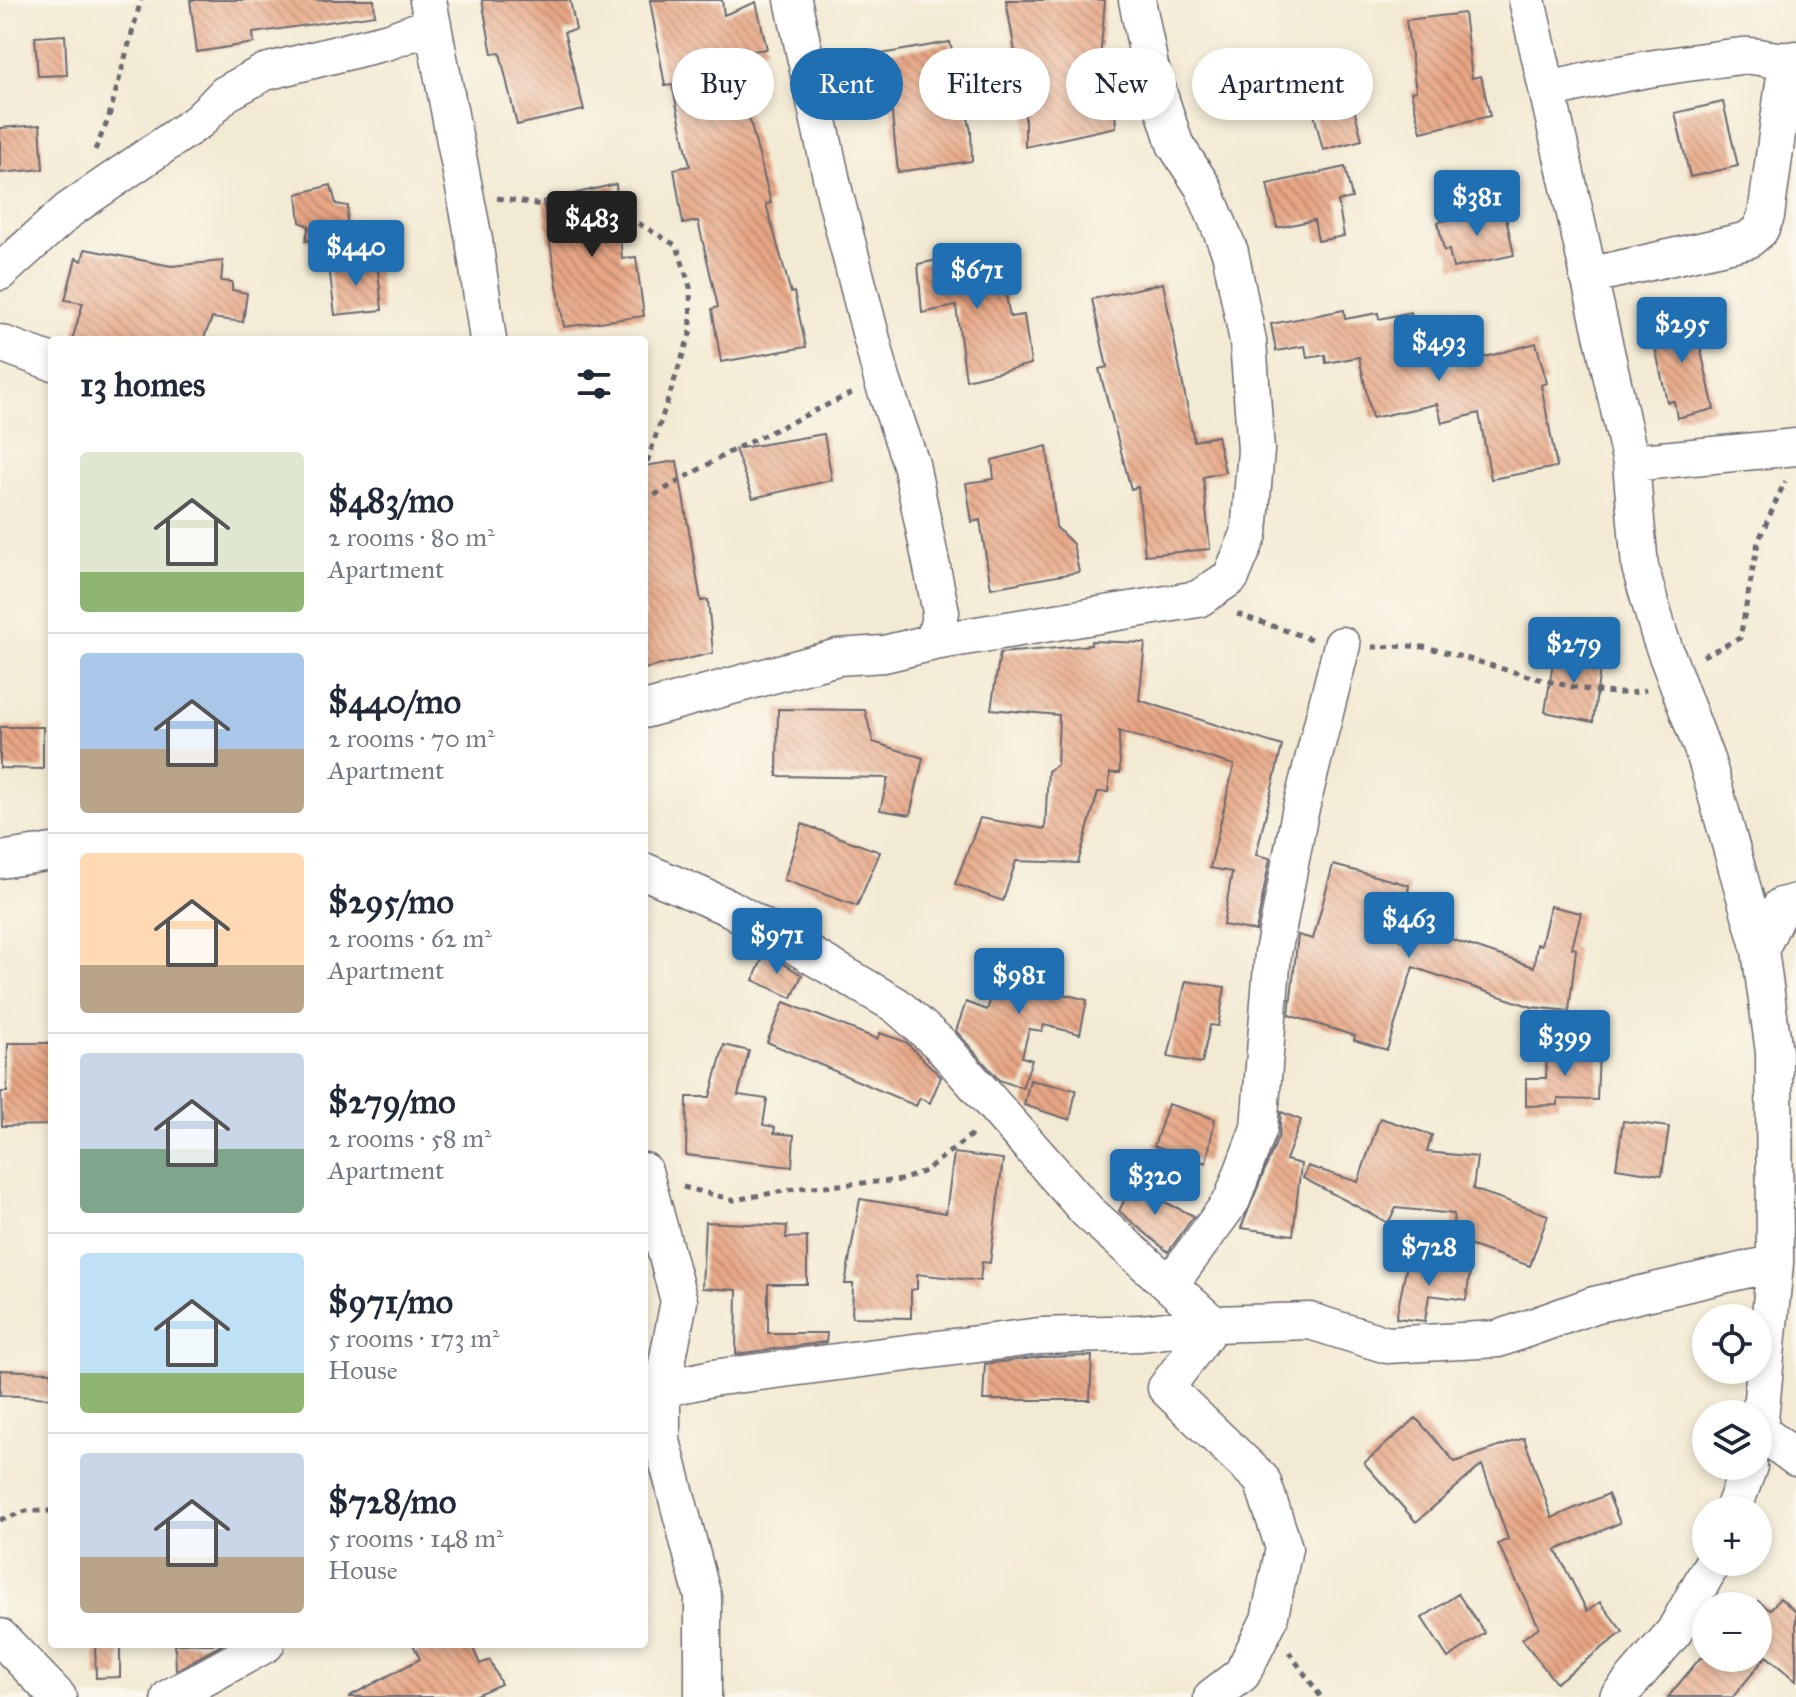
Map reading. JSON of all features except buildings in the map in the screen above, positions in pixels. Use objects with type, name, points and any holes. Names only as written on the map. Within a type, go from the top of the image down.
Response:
[{"type":"street","points":[[793,0],[835,195],[882,379],[911,464],[941,612],[934,642]]},
{"type":"street","points":[[648,709],[838,657],[884,654],[934,642],[1198,599],[1231,577],[1249,534],[1256,450],[1248,341],[1230,252],[1203,187],[1175,144],[1150,66],[1137,0]]},
{"type":"street","points":[[1527,0],[1631,463],[1640,567],[1673,673],[1707,762],[1760,950],[1774,1052],[1775,1263],[1763,1400]]},
{"type":"street","points":[[0,272],[69,210],[199,121],[225,94],[265,72],[389,41],[430,13],[465,193],[487,336]]},
{"type":"street","points":[[1548,91],[1588,79],[1747,55],[1777,63],[1792,60],[1766,216],[1760,230],[1748,240],[1588,276]]},
{"type":"street","points":[[0,343],[48,361]]},
{"type":"street","points":[[1631,463],[1793,458]]},
{"type":"street","points":[[1171,1283],[1232,1200],[1259,1128],[1273,953],[1300,812],[1342,645]]},
{"type":"street","points":[[0,860],[48,853]]},
{"type":"street","points":[[648,873],[730,908],[896,1005],[939,1043],[998,1114],[1087,1211],[1171,1283],[1213,1324]]},
{"type":"street","points":[[1760,950],[1781,906],[1796,902]]},
{"type":"street","points":[[648,1185],[679,1301],[653,1394],[662,1441],[703,1597],[703,1697]]},
{"type":"street","points":[[653,1394],[712,1378],[1040,1336],[1141,1333],[1213,1324],[1310,1321],[1387,1345],[1498,1339],[1594,1305],[1775,1263]]},
{"type":"street","points":[[1212,1697],[1242,1674],[1269,1620],[1284,1548],[1262,1480],[1166,1388],[1213,1324]]},
{"type":"street","points":[[1772,1443],[1796,1458]]},
{"type":"street","points":[[1618,1697],[1674,1632],[1705,1576]]},
{"type":"street","points":[[0,1637],[58,1697]]},
{"type":"street","points":[[170,1697],[259,1648]]},
{"type":"path","points":[[91,159],[108,120],[141,0]]},
{"type":"path","points":[[465,193],[631,219],[677,246],[690,287],[691,331],[648,459]]},
{"type":"path","points":[[648,499],[735,449],[882,379]]},
{"type":"path","points":[[1198,599],[1326,644],[1428,648],[1576,688],[1630,695],[1650,688],[1740,638],[1758,542],[1793,458]]},
{"type":"path","points":[[648,1175],[734,1200],[800,1188],[902,1180],[925,1171],[998,1114]]},
{"type":"path","points":[[0,1520],[26,1511],[48,1511]]},
{"type":"path","points":[[1269,1620],[1321,1697]]}]
